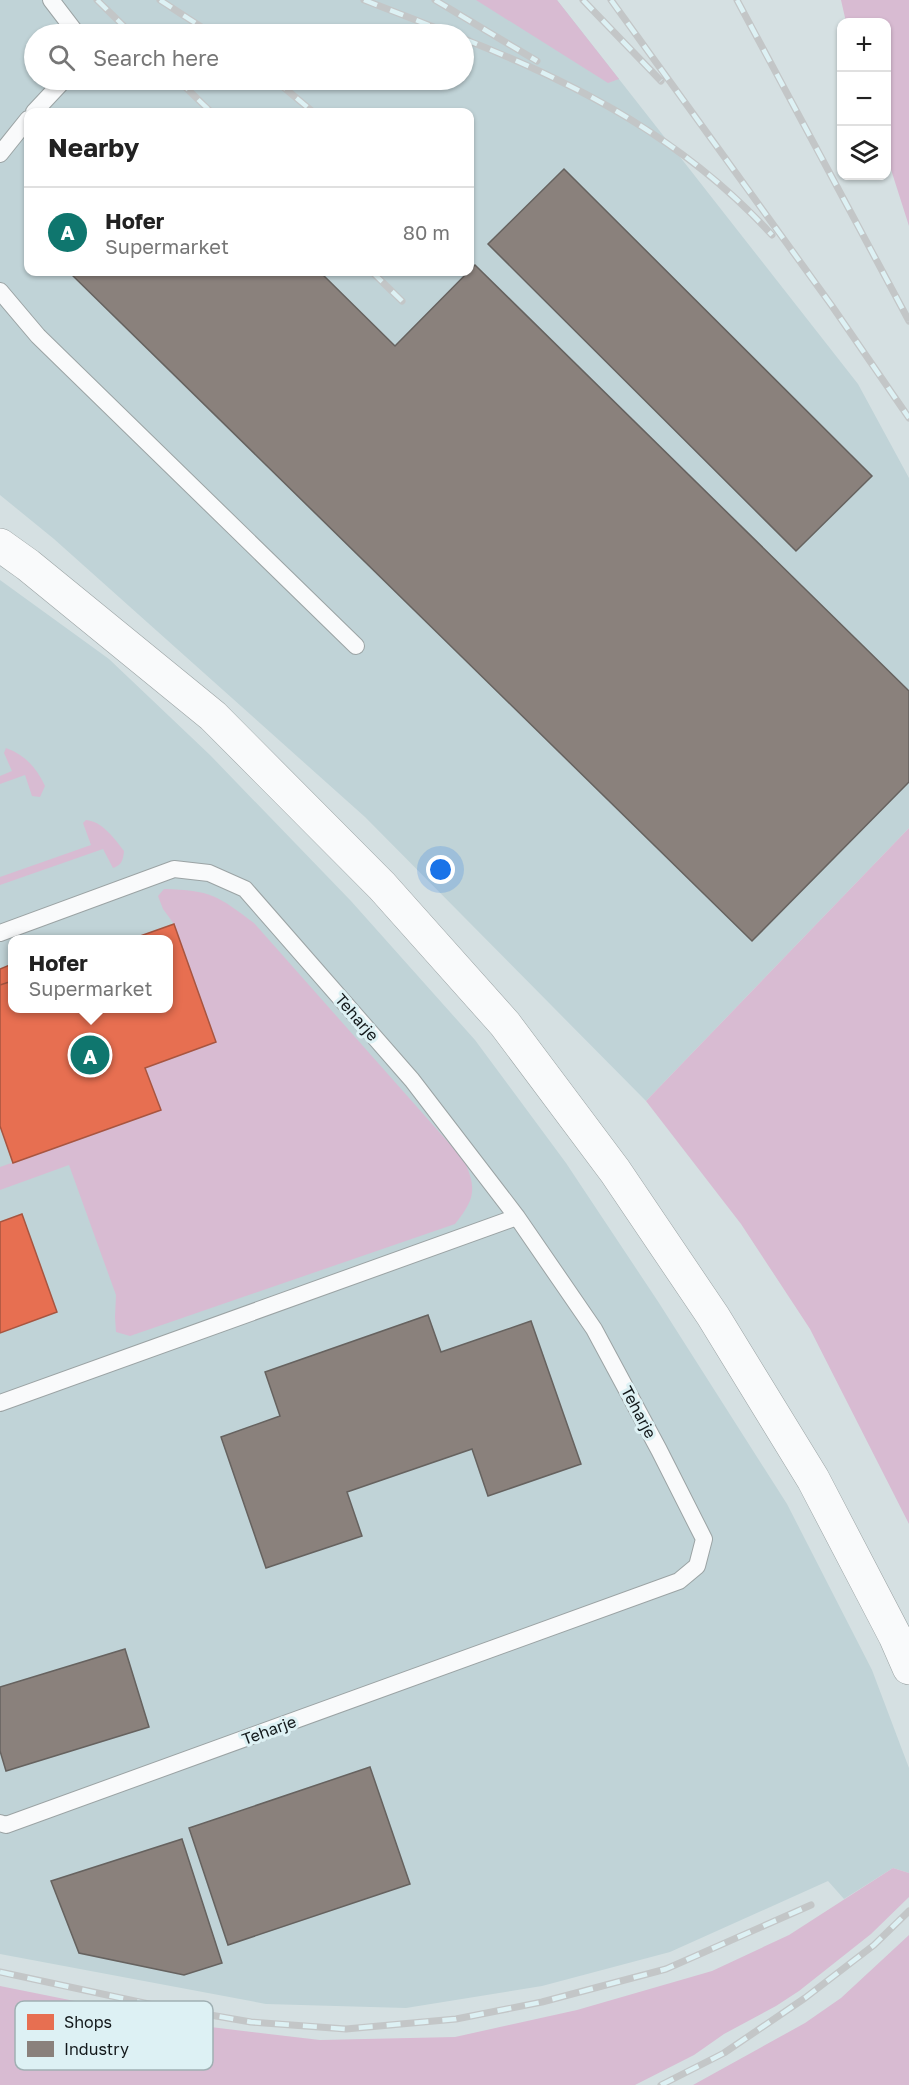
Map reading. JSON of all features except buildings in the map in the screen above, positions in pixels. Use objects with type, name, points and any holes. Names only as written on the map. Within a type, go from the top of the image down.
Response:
[{"type":"main road","points":[[0,545],[14,564],[213,716],[382,886],[505,1024],[615,1171],[713,1316],[813,1479],[895,1636],[909,1668]]},
{"type":"lane","points":[[51,0],[69,24]]},
{"type":"lane","points":[[38,108],[55,90]]},
{"type":"lane","points":[[0,154],[24,124]]},
{"type":"lane","points":[[0,291],[38,336],[356,646]]},
{"type":"lane","name":"Teharje","points":[[0,933],[174,869],[210,873],[245,889],[412,1080],[516,1217],[594,1329],[704,1539],[697,1566],[679,1581],[6,1825],[0,1823]]},
{"type":"lane","points":[[0,1403],[516,1217]]},
{"type":"shaded area","points":[[0,0],[557,0],[858,384],[909,478],[909,828],[646,1101],[365,817],[54,539],[0,495]]},
{"type":"shaded area","points":[[476,0],[557,0],[619,79],[608,83]]},
{"type":"shaded area","points":[[841,0],[909,0],[909,226],[891,170],[891,18],[845,18]]},
{"type":"shaded area","points":[[0,580],[109,659],[210,755],[351,901],[475,1040],[566,1163],[659,1303],[787,1504],[872,1670],[909,1768],[909,1873],[893,1868],[844,1899],[828,1881],[670,1952],[542,1986],[406,2008],[266,2004],[0,1954]]},
{"type":"shaded area","points":[[6,748],[25,758],[38,773],[45,786],[40,797],[32,796],[25,775],[0,784],[0,776],[12,771],[4,753]]},
{"type":"shaded area","points":[[86,820],[103,827],[124,851],[120,864],[113,868],[103,849],[0,885],[0,877],[91,845],[83,823]]},
{"type":"shaded area","points":[[909,828],[909,1524],[810,1329],[741,1224],[646,1101]]},
{"type":"shaded area","points":[[164,889],[193,891],[213,896],[254,923],[464,1160],[471,1179],[472,1194],[467,1208],[455,1224],[130,1336],[116,1332],[116,1295],[69,1165],[0,1190],[0,1167],[161,1110],[145,1068],[216,1042],[174,924],[163,909],[158,896]]},
{"type":"shaded area","points":[[893,1868],[909,1873],[909,1897],[871,1934],[799,1991],[724,2034],[694,2055],[635,2085],[0,2085],[0,1986],[75,2001],[15,2001],[15,2070],[213,2070],[213,2027],[320,2040],[455,2037],[577,2010],[712,1971],[789,1935]]},
{"type":"shaded area","points":[[909,1935],[909,2085],[693,2085],[805,2023],[841,1998]]},
{"type":"railway","points":[[97,0],[122,24]]},
{"type":"railway","points":[[160,0],[197,24]]},
{"type":"railway","points":[[364,0],[426,24]]},
{"type":"railway","points":[[435,0],[537,61]]},
{"type":"railway","points":[[583,0],[661,81]]},
{"type":"railway","points":[[611,0],[832,306],[909,418]]},
{"type":"railway","points":[[737,0],[909,321]]},
{"type":"railway","points":[[474,43],[549,76],[630,119],[704,171],[739,201],[772,235]]},
{"type":"railway","points":[[188,90],[207,108]]},
{"type":"railway","points":[[287,90],[308,108]]},
{"type":"railway","points":[[376,276],[402,301]]},
{"type":"railway","points":[[213,2015],[251,2022],[346,2029],[456,2019],[542,2002],[666,1969],[811,1905]]},
{"type":"railway","points":[[661,2085],[724,2053],[805,1998],[874,1945],[909,1911]]},
{"type":"railway","points":[[0,1972],[135,2001]]},
{"type":"place","name":"Hofer","points":[[90,1055]]}]
